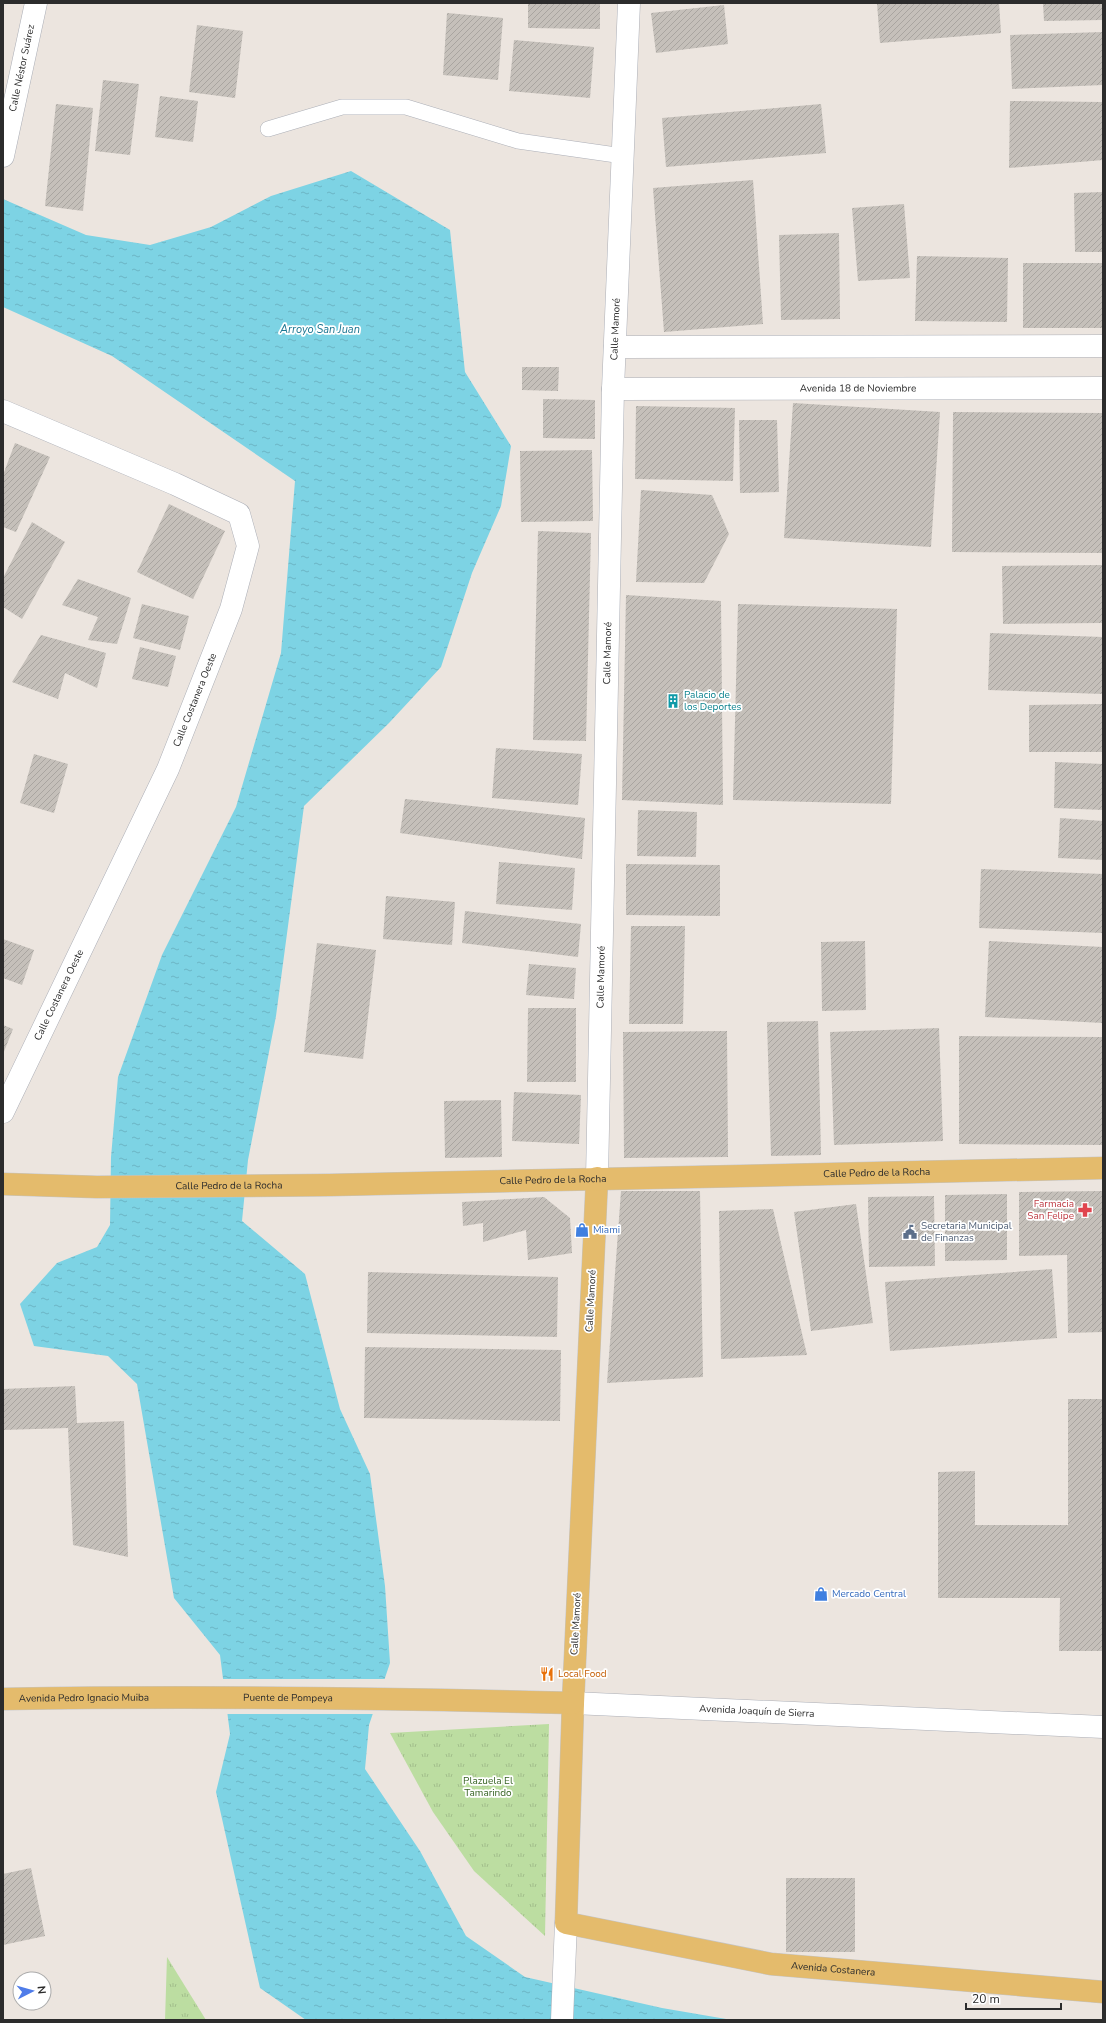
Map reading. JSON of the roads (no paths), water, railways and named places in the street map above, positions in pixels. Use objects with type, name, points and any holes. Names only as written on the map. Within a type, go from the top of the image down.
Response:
[{"type":"main road","name":"Calle Pedro de la Rocha","points":[[3,1184],[97,1187],[330,1185],[1103,1168]]},
{"type":"main road","name":"Calle Mamoré","points":[[566,1923],[573,1703],[597,1178]]},
{"type":"main road","name":"Avenida Pedro Ignacio Muiba","points":[[3,1699],[128,1697],[165,1698]]},
{"type":"main road","name":"Puente de Pompeya","points":[[165,1698],[410,1698]]},
{"type":"main road","name":"Avenida Joaquín de Sierra","points":[[410,1698],[573,1703]]},
{"type":"main road","name":"Avenida Costanera","points":[[566,1923],[771,1964],[1103,1992]]},
{"type":"street","name":"Calle Néstor Suárez","points":[[3,156],[36,3]]},
{"type":"street","name":"Calle Mamoré","points":[[597,1178],[613,389],[629,3]]},
{"type":"street","points":[[615,347],[1103,346]]},
{"type":"street","name":"Avenida 18 de Noviembre","points":[[613,389],[1103,388]]},
{"type":"street","name":"Calle Costanera Oeste","points":[[3,411],[175,484],[239,514],[248,546],[231,609],[168,769],[3,1112]]},
{"type":"street","name":"Avenida Joaquín de Sierra","points":[[573,1703],[1103,1727]]},
{"type":"street","name":"Calle Mamoré","points":[[562,2020],[566,1923]]},
{"type":"lane","points":[[268,129],[342,107],[406,107],[518,141],[623,156]]},
{"type":"water","name":"Arroyo San Juan","points":[[351,171],[450,230],[465,372],[511,446],[501,506],[472,573],[441,667],[389,723],[304,806],[276,1016],[248,1160],[242,1221],[305,1274],[340,1409],[370,1474],[385,1586],[390,1663],[369,1725],[365,1769],[420,1851],[466,1936],[525,1977],[662,2008],[732,2020],[306,2020],[260,1988],[216,1792],[230,1734],[220,1655],[174,1598],[137,1384],[108,1356],[34,1346],[20,1304],[57,1263],[97,1247],[110,1225],[111,1157],[118,1077],[162,955],[236,807],[281,653],[295,481],[112,356],[3,307],[3,199],[86,235],[150,245],[211,227],[271,196]]},
{"type":"place","name":"Palacio de los Deportes","points":[[673,701]]},
{"type":"place","name":"Farmacia San Felipe","points":[[1085,1210]]},
{"type":"place","name":"Miami","points":[[582,1230]]},
{"type":"place","name":"Secretaria Municipal de Finanzas","points":[[910,1232]]},
{"type":"place","name":"Mercado Central","points":[[821,1594]]},
{"type":"place","name":"Local Food","points":[[547,1674]]},
{"type":"park label","name":"Plazuela El Tamarindo","points":[[488,1786]]}]
